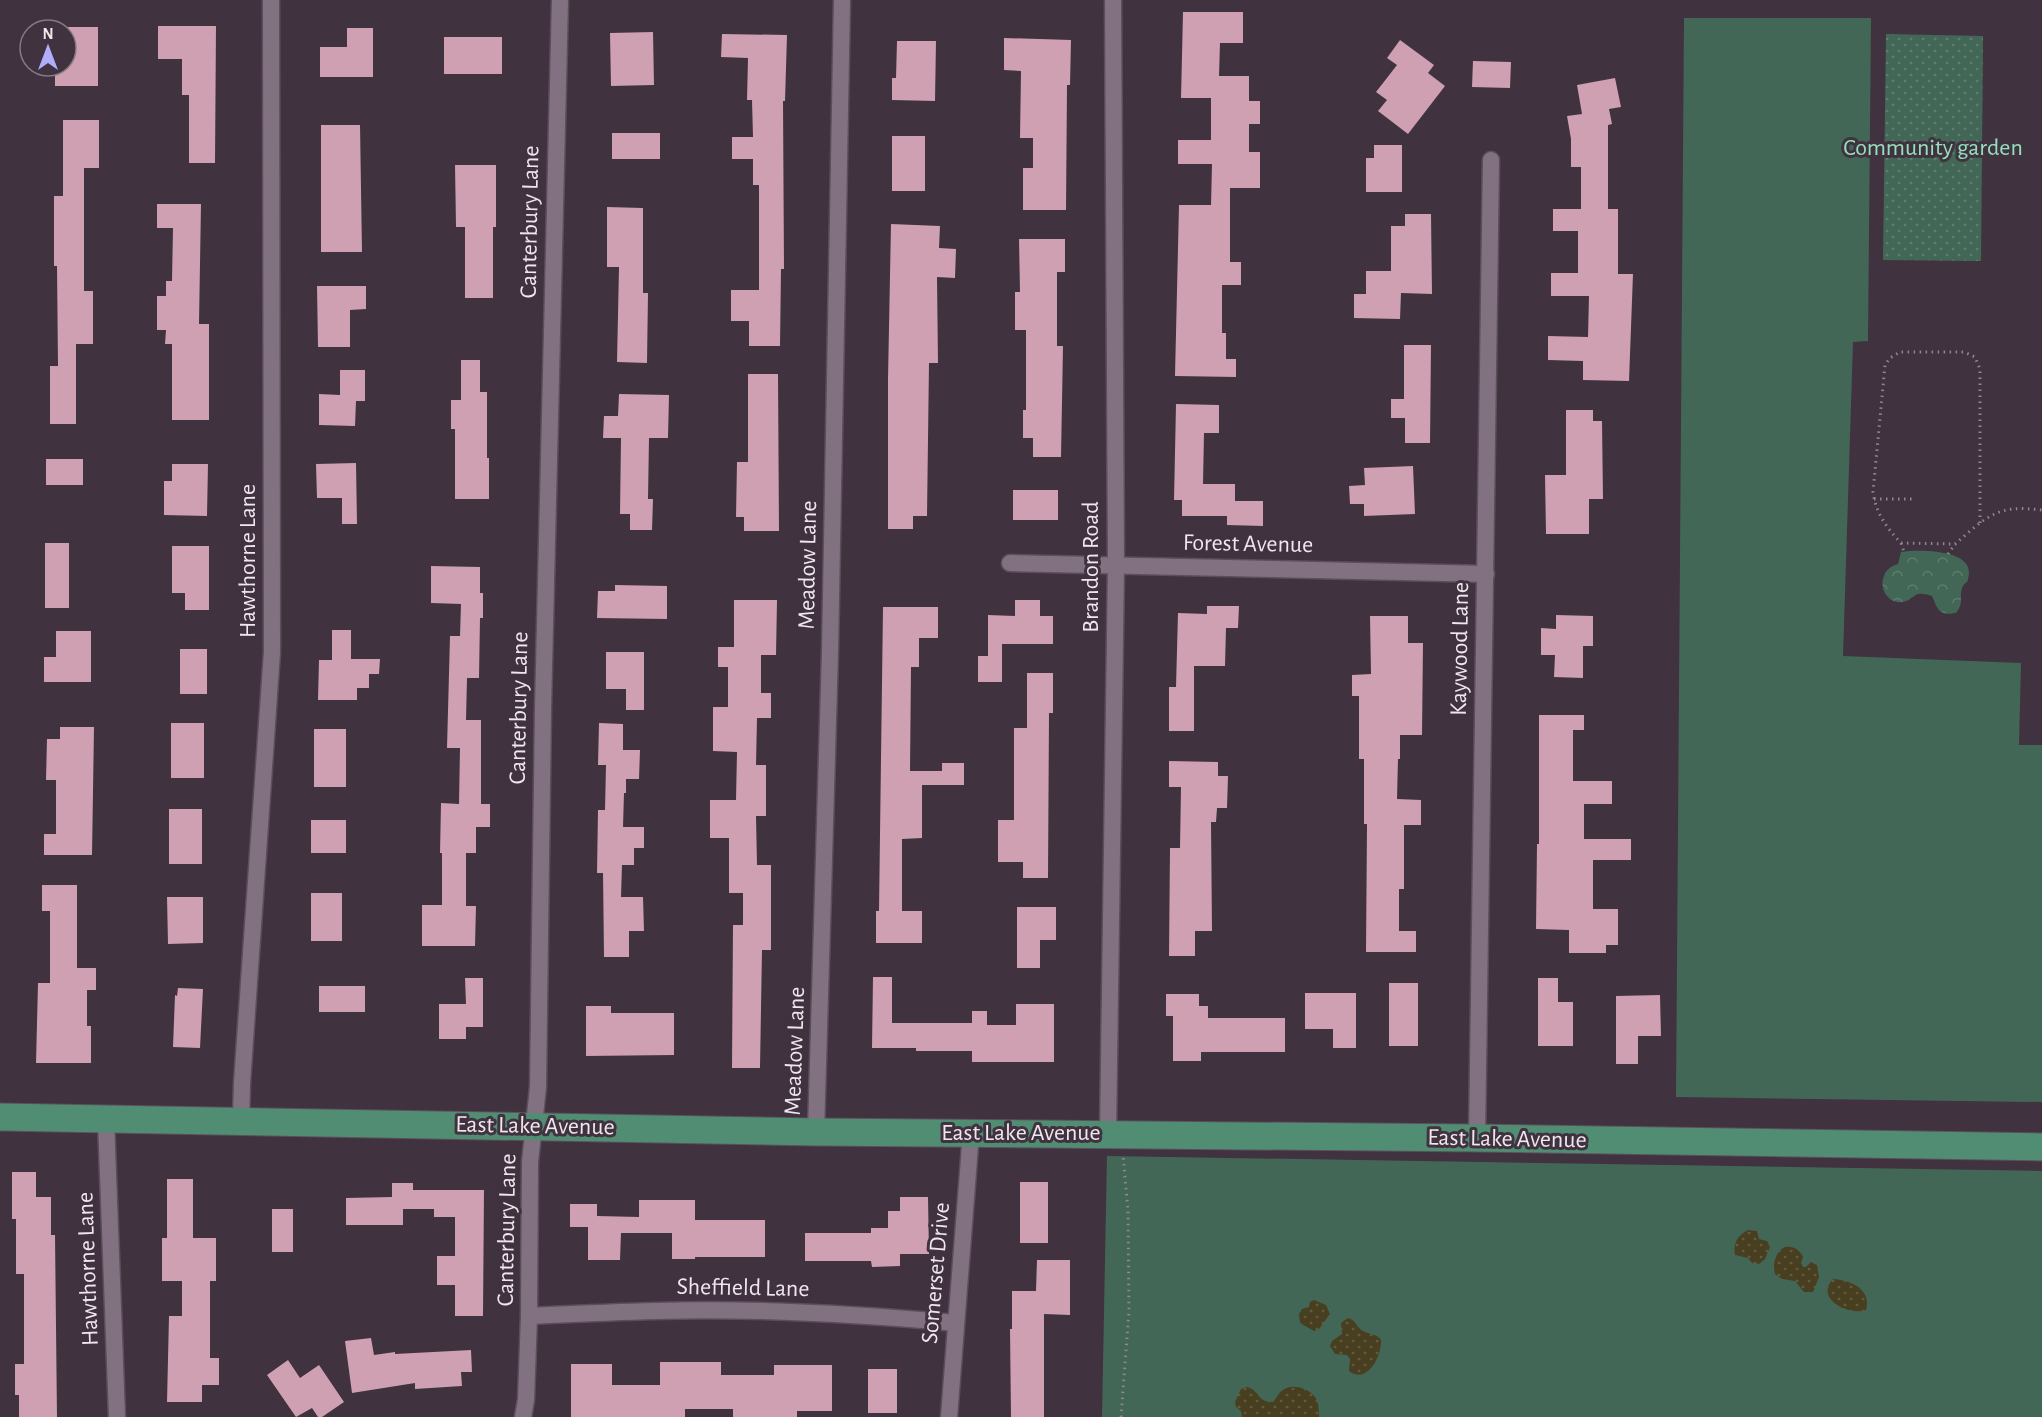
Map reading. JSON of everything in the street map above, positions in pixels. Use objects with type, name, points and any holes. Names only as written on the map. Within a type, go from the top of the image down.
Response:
[{"type":"main road","name":"East Lake Avenue","points":[[0,1117],[816,1132],[1477,1138],[2042,1147]]},
{"type":"street","name":"Hawthorne Lane","points":[[241,1120],[272,652],[271,0]]},
{"type":"street","name":"Canterbury Lane","points":[[523,1417],[526,1400],[529,1316],[530,1162],[538,1087],[543,708],[560,0]]},
{"type":"street","name":"Meadow Lane","points":[[816,1132],[830,652],[842,0]]},
{"type":"street","name":"Brandon Road","points":[[1113,0],[1116,565],[1114,1134]]},
{"type":"street","name":"Kaywood Lane","points":[[1477,1138],[1491,160]]},
{"type":"street","name":"Forest Avenue","points":[[1010,563],[1486,574]]},
{"type":"street","name":"Hawthorne Lane","points":[[106,1120],[117,1417]]},
{"type":"street","name":"Somerset Drive","points":[[949,1417],[971,1133]]},
{"type":"street","name":"Sheffield Lane","points":[[529,1316],[658,1311],[740,1311],[885,1317],[956,1323]]},
{"type":"path","points":[[1904,552],[1901,543],[1885,526],[1874,499],[1885,364],[1900,352],[1964,352],[1975,357],[1980,369],[1980,523]]},
{"type":"path","points":[[1874,499],[1913,499]]},
{"type":"path","points":[[1948,554],[1955,544],[1980,523],[1998,512],[2012,509],[2042,510]]},
{"type":"path","points":[[1901,543],[1955,544]]},
{"type":"path","points":[[1114,1134],[1128,1211],[1129,1311],[1121,1417]]},
{"type":"green space","points":[[1684,18],[1871,18],[1868,341],[1853,342],[1843,656],[2021,663],[2019,745],[2042,745],[2042,1102],[1676,1097]]},
{"type":"green space","name":"Community garden","points":[[1886,34],[1983,36],[1981,261],[1883,260]]},
{"type":"green space","points":[[1901,552],[1948,554],[1965,562],[1969,569],[1968,579],[1962,590],[1960,606],[1956,613],[1946,614],[1940,611],[1932,596],[1918,594],[1900,602],[1887,596],[1883,586],[1885,574],[1898,564]]},
{"type":"green space","points":[[1107,1156],[2042,1171],[2042,1417],[1102,1417]]},
{"type":"sand","points":[[1748,1230],[1757,1231],[1759,1239],[1767,1241],[1770,1247],[1765,1259],[1759,1264],[1735,1255],[1737,1240]]},
{"type":"sand","points":[[1785,1247],[1794,1248],[1800,1252],[1803,1257],[1801,1263],[1803,1267],[1811,1262],[1817,1265],[1819,1277],[1813,1292],[1804,1292],[1795,1281],[1782,1279],[1775,1274],[1775,1258]]},
{"type":"sand","points":[[1833,1279],[1846,1281],[1863,1291],[1866,1296],[1866,1310],[1851,1310],[1836,1304],[1828,1293],[1828,1286]]},
{"type":"sand","points":[[1314,1300],[1326,1305],[1330,1314],[1319,1329],[1314,1331],[1300,1323],[1299,1314]]},
{"type":"sand","points":[[1348,1318],[1363,1331],[1381,1340],[1376,1361],[1367,1372],[1362,1374],[1349,1371],[1350,1359],[1347,1355],[1335,1354],[1330,1346],[1332,1341],[1342,1334],[1341,1323]]},
{"type":"sand","points":[[1247,1387],[1268,1402],[1273,1402],[1287,1388],[1305,1389],[1316,1399],[1319,1417],[1242,1417],[1235,1402],[1241,1389]]},
{"type":"building","points":[[1183,12],[1243,12],[1243,43],[1220,43],[1219,76],[1249,76],[1249,101],[1260,101],[1260,124],[1249,124],[1249,152],[1260,152],[1260,188],[1230,188],[1230,262],[1241,262],[1241,285],[1222,285],[1222,333],[1226,333],[1226,359],[1236,359],[1236,377],[1175,376],[1179,205],[1211,205],[1212,164],[1178,164],[1178,140],[1211,140],[1211,98],[1181,98]]},
{"type":"building","points":[[158,26],[216,26],[215,163],[189,163],[189,95],[182,95],[182,59],[158,59]]},
{"type":"building","points":[[78,27],[98,27],[98,86],[55,86],[55,78],[78,78]]},
{"type":"building","points":[[347,28],[373,28],[373,77],[320,77],[320,47],[347,47]]},
{"type":"building","points":[[653,32],[654,85],[611,86],[610,33]]},
{"type":"building","points":[[722,34],[787,35],[785,101],[783,101],[784,269],[781,269],[780,346],[749,346],[749,321],[731,321],[731,290],[759,290],[759,185],[753,185],[753,159],[732,159],[732,137],[753,137],[752,100],[747,100],[748,58],[721,57]]},
{"type":"building","points":[[444,37],[502,37],[502,74],[444,74]]},
{"type":"building","points":[[1004,38],[1071,40],[1070,85],[1067,85],[1066,210],[1023,210],[1023,168],[1033,168],[1033,138],[1020,138],[1021,71],[1004,70]]},
{"type":"building","points":[[1400,40],[1434,65],[1428,73],[1445,86],[1408,134],[1378,111],[1387,100],[1376,92],[1397,65],[1387,58]]},
{"type":"building","points":[[897,41],[936,41],[935,101],[892,100],[892,78],[896,78]]},
{"type":"building","points":[[1473,61],[1511,62],[1510,88],[1472,87]]},
{"type":"building","points":[[1615,78],[1621,107],[1609,109],[1612,124],[1608,125],[1608,209],[1618,209],[1618,274],[1633,274],[1629,381],[1583,380],[1583,361],[1548,360],[1548,336],[1588,337],[1589,296],[1551,296],[1551,273],[1578,273],[1578,231],[1553,231],[1553,209],[1581,209],[1581,167],[1571,167],[1571,139],[1567,116],[1582,114],[1577,85]]},
{"type":"building","points":[[63,120],[99,120],[99,168],[84,168],[84,291],[93,291],[93,344],[76,344],[76,424],[50,424],[50,366],[58,366],[54,196],[63,196]]},
{"type":"building","points":[[321,125],[360,125],[362,252],[321,252]]},
{"type":"building","points":[[612,133],[660,133],[660,159],[612,159]]},
{"type":"building","points":[[892,136],[925,136],[925,191],[892,191]]},
{"type":"building","points":[[1374,145],[1402,145],[1402,192],[1366,192],[1366,158],[1374,158]]},
{"type":"building","points":[[455,165],[496,165],[493,298],[465,298],[465,227],[456,227]]},
{"type":"building","points":[[157,204],[201,204],[199,324],[209,324],[209,420],[172,420],[172,344],[165,344],[166,330],[157,330],[157,296],[166,296],[166,281],[172,281],[173,228],[157,228]]},
{"type":"building","points":[[607,207],[643,208],[643,293],[648,293],[647,363],[617,362],[619,267],[607,267]]},
{"type":"building","points":[[1405,214],[1431,214],[1432,294],[1401,293],[1400,319],[1354,318],[1354,294],[1366,294],[1366,271],[1391,271],[1391,226],[1405,226]]},
{"type":"building","points":[[891,224],[940,226],[939,248],[956,249],[955,278],[937,277],[938,363],[929,363],[927,516],[913,516],[913,529],[888,529]]},
{"type":"building","points":[[1019,239],[1065,239],[1065,272],[1057,272],[1057,346],[1063,346],[1061,457],[1033,457],[1033,438],[1023,438],[1023,410],[1026,410],[1026,330],[1015,330],[1015,292],[1020,292]]},
{"type":"building","points":[[317,286],[366,286],[366,309],[350,310],[350,347],[318,347]]},
{"type":"building","points":[[1404,345],[1431,345],[1430,443],[1405,443],[1405,418],[1391,418],[1391,399],[1404,399]]},
{"type":"building","points":[[461,360],[480,360],[480,392],[487,392],[489,499],[455,499],[455,429],[451,429],[451,400],[461,400]]},
{"type":"building","points":[[340,370],[365,370],[365,401],[356,401],[355,426],[319,425],[319,394],[340,395]]},
{"type":"building","points":[[748,374],[778,374],[779,531],[744,531],[744,517],[736,517],[737,462],[748,462]]},
{"type":"building","points":[[619,394],[669,395],[668,438],[649,438],[648,499],[653,499],[652,530],[630,530],[630,514],[620,514],[621,438],[603,438],[604,416],[618,416]]},
{"type":"building","points":[[1176,404],[1219,405],[1219,433],[1204,433],[1203,484],[1235,484],[1235,501],[1263,501],[1263,526],[1227,525],[1227,516],[1182,516],[1182,500],[1174,500]]},
{"type":"building","points":[[1566,410],[1593,410],[1593,421],[1602,421],[1603,499],[1589,499],[1589,534],[1546,534],[1545,475],[1566,475]]},
{"type":"building","points":[[46,459],[83,459],[83,485],[46,485]]},
{"type":"building","points":[[356,463],[357,524],[342,524],[342,498],[317,498],[316,464]]},
{"type":"building","points":[[172,464],[208,464],[207,516],[164,515],[164,481],[172,481]]},
{"type":"building","points":[[1413,466],[1415,514],[1364,516],[1364,504],[1350,504],[1349,486],[1365,485],[1364,468]]},
{"type":"building","points":[[1013,490],[1058,490],[1058,520],[1013,520]]},
{"type":"building","points":[[45,543],[69,543],[69,608],[45,608]]},
{"type":"building","points":[[172,546],[209,546],[209,610],[185,610],[185,593],[172,593]]},
{"type":"building","points":[[431,566],[480,567],[483,618],[480,618],[479,678],[467,678],[466,720],[481,720],[481,804],[490,804],[490,827],[476,827],[476,853],[466,853],[466,906],[476,906],[475,946],[422,946],[422,905],[442,905],[441,803],[459,804],[460,748],[447,748],[450,636],[460,636],[461,604],[431,603]]},
{"type":"building","points":[[615,585],[667,586],[667,619],[597,618],[598,591],[615,591]]},
{"type":"building","points":[[734,600],[777,600],[776,655],[761,655],[761,693],[771,693],[771,718],[757,718],[756,765],[766,765],[766,816],[756,816],[757,865],[771,865],[771,950],[762,950],[760,1068],[732,1068],[733,925],[743,925],[743,893],[729,893],[729,838],[710,838],[710,800],[736,800],[737,752],[713,751],[713,707],[728,707],[728,667],[718,667],[718,647],[734,647]]},
{"type":"building","points":[[1015,600],[1040,600],[1040,616],[1053,616],[1053,644],[1002,644],[1002,682],[978,682],[978,656],[988,656],[988,615],[1015,616]]},
{"type":"building","points":[[1207,606],[1239,606],[1238,628],[1226,628],[1225,666],[1194,666],[1194,731],[1169,731],[1169,687],[1176,687],[1178,613],[1207,614]]},
{"type":"building","points":[[883,607],[938,607],[938,638],[919,638],[919,667],[911,667],[910,771],[942,771],[942,763],[964,763],[964,785],[922,785],[922,838],[902,839],[902,911],[922,911],[922,943],[876,943],[876,911],[879,911]]},
{"type":"building","points":[[1556,615],[1593,616],[1593,646],[1583,646],[1583,678],[1554,677],[1555,655],[1541,655],[1541,628],[1556,629]]},
{"type":"building","points":[[1370,616],[1408,616],[1408,643],[1423,643],[1422,735],[1400,735],[1397,799],[1421,800],[1421,825],[1404,825],[1404,889],[1399,889],[1399,931],[1416,931],[1416,952],[1366,952],[1367,824],[1364,824],[1364,759],[1359,759],[1359,696],[1352,696],[1352,675],[1371,674]]},
{"type":"building","points":[[332,630],[351,630],[351,659],[380,659],[379,674],[369,674],[369,688],[357,688],[357,700],[318,700],[319,660],[332,660]]},
{"type":"building","points":[[56,631],[91,631],[91,682],[44,682],[44,657],[56,657]]},
{"type":"building","points":[[180,649],[207,649],[207,694],[180,694]]},
{"type":"building","points":[[606,652],[644,652],[644,710],[626,710],[626,689],[606,689]]},
{"type":"building","points":[[1027,673],[1053,673],[1053,713],[1049,713],[1048,878],[1023,878],[1023,862],[998,862],[998,820],[1014,820],[1014,728],[1027,728]]},
{"type":"building","points":[[1539,715],[1584,715],[1584,730],[1573,730],[1573,781],[1612,781],[1612,804],[1584,804],[1584,839],[1631,839],[1631,860],[1593,860],[1593,909],[1618,909],[1618,945],[1606,945],[1606,953],[1569,953],[1569,930],[1536,929],[1537,844],[1539,844]]},
{"type":"building","points":[[171,723],[204,723],[204,778],[171,778]]},
{"type":"building","points":[[599,723],[623,724],[623,750],[640,750],[639,779],[626,779],[626,793],[624,793],[623,827],[644,827],[644,848],[634,848],[634,865],[622,865],[621,897],[643,897],[644,931],[629,931],[629,957],[604,957],[603,873],[597,873],[598,810],[605,810],[606,765],[598,765]]},
{"type":"building","points":[[60,727],[94,727],[92,855],[44,855],[44,834],[56,834],[56,780],[46,780],[47,739],[60,739]]},
{"type":"building","points":[[314,729],[346,729],[346,787],[314,787]]},
{"type":"building","points":[[1169,761],[1218,762],[1218,776],[1228,776],[1227,808],[1217,808],[1216,822],[1211,822],[1212,931],[1195,931],[1195,956],[1169,956],[1170,848],[1180,848],[1181,787],[1169,787]]},
{"type":"building","points":[[169,809],[202,809],[202,864],[169,864]]},
{"type":"building","points":[[311,820],[346,820],[346,853],[311,853]]},
{"type":"building","points":[[42,885],[77,885],[77,968],[96,968],[96,990],[87,990],[87,1026],[91,1026],[91,1063],[36,1063],[38,983],[50,983],[50,911],[42,911]]},
{"type":"building","points":[[311,893],[342,893],[342,941],[311,941]]},
{"type":"building","points":[[167,897],[203,897],[203,943],[168,944]]},
{"type":"building","points":[[1017,907],[1056,907],[1056,940],[1040,940],[1040,968],[1017,968]]},
{"type":"building","points":[[873,977],[892,977],[892,1023],[972,1023],[972,1011],[987,1011],[987,1025],[1016,1025],[1016,1004],[1054,1004],[1054,1062],[972,1062],[972,1051],[872,1048]]},
{"type":"building","points":[[465,978],[483,978],[483,1027],[466,1027],[466,1039],[439,1039],[439,1004],[466,1004]]},
{"type":"building","points":[[1538,978],[1558,978],[1558,1002],[1573,1002],[1573,1046],[1538,1046]]},
{"type":"building","points":[[1389,983],[1418,983],[1418,1046],[1389,1046]]},
{"type":"building","points":[[319,986],[365,986],[365,1012],[319,1012]]},
{"type":"building","points":[[178,988],[203,989],[200,1048],[173,1047],[175,995],[177,996]]},
{"type":"building","points":[[1305,993],[1356,993],[1356,1048],[1333,1048],[1333,1029],[1305,1029]]},
{"type":"building","points":[[1166,994],[1199,994],[1199,1006],[1208,1006],[1208,1018],[1285,1018],[1285,1052],[1201,1052],[1201,1061],[1173,1061],[1173,1016],[1166,1016]]},
{"type":"building","points":[[1660,995],[1661,1036],[1638,1036],[1638,1064],[1616,1064],[1616,996]]},
{"type":"building","points":[[586,1006],[611,1006],[611,1013],[674,1013],[674,1055],[586,1056]]},
{"type":"building","points":[[12,1172],[36,1172],[36,1197],[51,1197],[51,1235],[55,1235],[57,1417],[19,1417],[19,1395],[15,1395],[15,1364],[24,1364],[24,1274],[16,1274],[16,1219],[12,1219]]},
{"type":"building","points":[[167,1179],[193,1179],[193,1238],[216,1238],[216,1281],[210,1281],[210,1358],[219,1358],[219,1385],[202,1385],[202,1402],[167,1402],[169,1316],[182,1316],[182,1281],[162,1281],[162,1238],[167,1238]]},
{"type":"building","points":[[1020,1182],[1048,1182],[1048,1243],[1020,1243]]},
{"type":"building","points":[[392,1183],[413,1183],[413,1190],[484,1190],[483,1316],[455,1316],[455,1285],[437,1285],[437,1256],[455,1256],[455,1217],[434,1217],[434,1209],[403,1209],[403,1225],[346,1225],[346,1198],[392,1197]]},
{"type":"building","points":[[900,1197],[928,1197],[929,1254],[900,1254],[900,1266],[872,1267],[871,1261],[805,1261],[805,1233],[871,1233],[871,1228],[888,1228],[888,1211],[900,1211]]},
{"type":"building","points":[[639,1200],[695,1200],[695,1220],[765,1220],[765,1257],[672,1259],[672,1233],[621,1233],[620,1260],[588,1260],[588,1227],[570,1227],[570,1204],[597,1204],[597,1216],[639,1217]]},
{"type":"building","points":[[272,1209],[293,1209],[293,1252],[272,1252]]},
{"type":"building","points":[[1037,1260],[1070,1260],[1070,1315],[1044,1314],[1044,1417],[1011,1417],[1012,1291],[1036,1291]]},
{"type":"building","points":[[371,1338],[374,1355],[395,1352],[395,1354],[471,1350],[472,1372],[461,1372],[462,1386],[415,1389],[415,1383],[352,1393],[345,1341]]},
{"type":"building","points":[[288,1360],[300,1378],[319,1365],[344,1402],[322,1417],[318,1417],[312,1408],[296,1417],[267,1375]]},
{"type":"building","points":[[660,1362],[721,1362],[721,1375],[774,1375],[774,1365],[832,1365],[832,1411],[797,1411],[797,1417],[733,1417],[733,1409],[685,1409],[685,1417],[571,1417],[571,1364],[612,1364],[612,1385],[660,1385]]},
{"type":"building","points":[[868,1369],[897,1369],[897,1413],[868,1413]]}]
